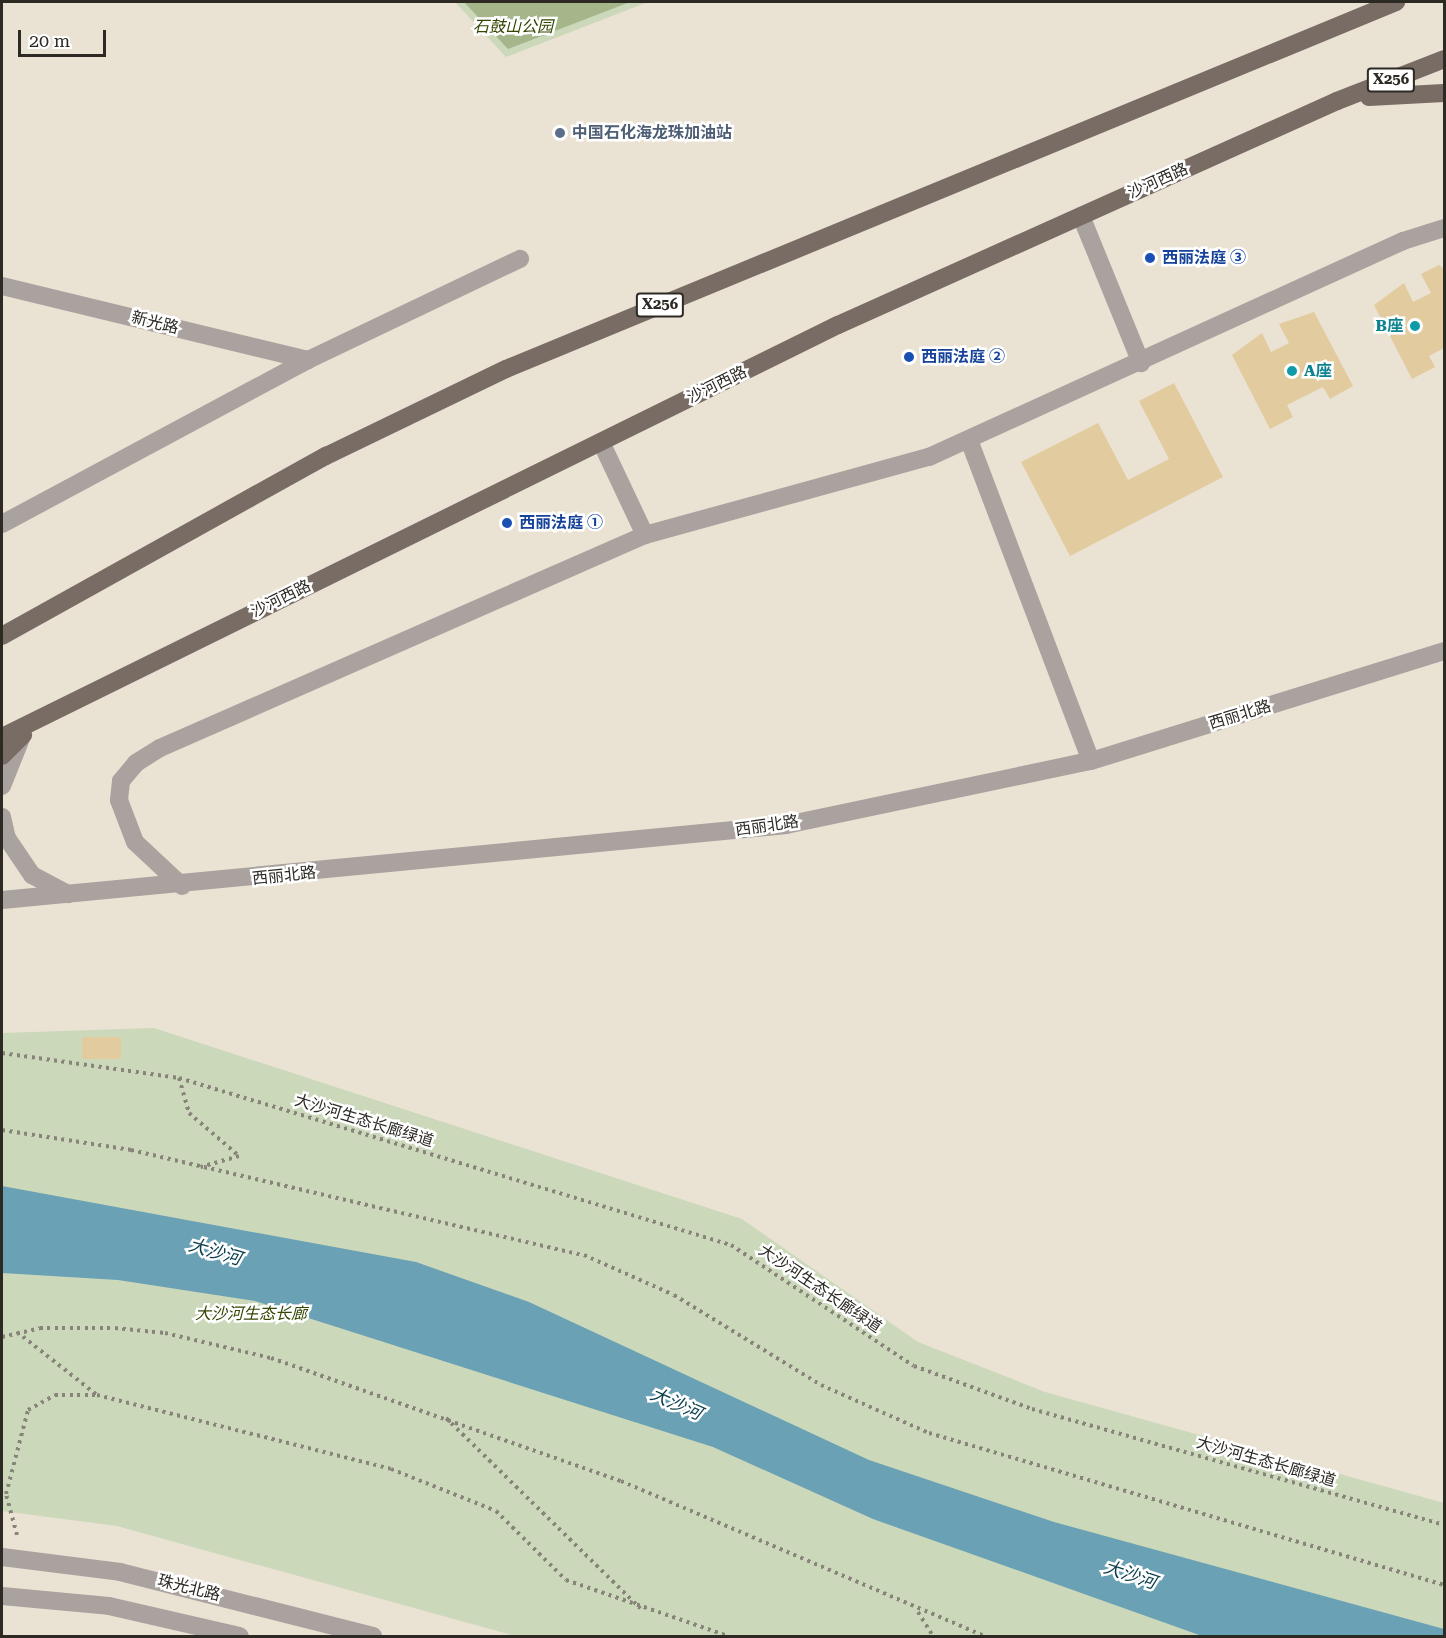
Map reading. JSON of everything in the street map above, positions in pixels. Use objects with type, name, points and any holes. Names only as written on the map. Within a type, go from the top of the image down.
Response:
[{"type":"main road","points":[[1342,25],[1370,2]]},
{"type":"main road","name":"X256","points":[[2,636],[326,456],[506,369],[1396,2]]},
{"type":"main road","name":"沙河西路","points":[[2,736],[838,325],[1337,101],[1444,59]]},
{"type":"main road","points":[[1337,101],[1444,93]]},
{"type":"main road","points":[[2,756],[23,735]]},
{"type":"street","points":[[1081,216],[1141,363]]},
{"type":"street","points":[[182,886],[135,842],[124,820],[121,782],[136,763],[645,536],[929,457],[1141,363],[1403,241],[1444,228]]},
{"type":"street","points":[[2,524],[308,360],[520,259]]},
{"type":"street","name":"新光路","points":[[2,286],[308,360]]},
{"type":"street","points":[[969,440],[1091,761]]},
{"type":"street","points":[[601,442],[645,536]]},
{"type":"street","name":"西丽北路","points":[[2,900],[182,886],[786,825],[1091,761],[1444,651]]},
{"type":"street","points":[[2,786],[23,735],[69,703]]},
{"type":"street","points":[[2,817],[7,838],[32,875],[70,894]]},
{"type":"street","name":"珠光北路","points":[[2,1557],[120,1572],[373,1636]]},
{"type":"street","name":"珠光北路","points":[[2,1596],[109,1606],[240,1636]]},
{"type":"path","name":"大沙河生态长廊绿道","points":[[2,1053],[179,1077],[731,1245],[914,1366],[1032,1409],[1444,1525]]},
{"type":"path","points":[[179,1077],[189,1113],[240,1156],[200,1168]]},
{"type":"path","points":[[2,1130],[79,1139],[584,1255],[674,1294],[821,1385],[929,1433],[1444,1585]]},
{"type":"path","points":[[2,1337],[16,1332],[115,1328],[219,1344],[443,1416],[685,1506],[918,1611],[985,1636]]},
{"type":"path","points":[[16,1332],[97,1395]]},
{"type":"path","points":[[23,1558],[6,1494],[28,1410],[55,1395],[97,1395],[391,1469],[496,1511],[566,1580],[643,1611],[728,1636]]},
{"type":"path","points":[[443,1416],[643,1611]]},
{"type":"path","points":[[918,1611],[933,1636]]},
{"type":"green space","name":"石鼓山公园","points":[[455,2],[648,2],[506,57]]},
{"type":"green space","name":"石鼓山公园","points":[[464,2],[630,2],[508,49]]},
{"type":"green space","name":"大沙河生态长廊","points":[[154,1028],[742,1219],[918,1342],[1045,1392],[1444,1503],[1444,1636],[515,1636],[117,1526],[2,1511],[2,1033]]},
{"type":"water","name":"大沙河","points":[[2,1186],[416,1262],[529,1302],[869,1460],[1054,1522],[1444,1629],[1444,1636],[1202,1636],[873,1519],[713,1447],[255,1301],[118,1280],[2,1273]]},
{"type":"building","name":"B座","points":[[1439,265],[1444,269],[1444,348],[1429,356],[1435,367],[1412,379],[1374,305],[1404,283],[1413,302],[1431,293],[1421,274]]},
{"type":"building","name":"A座","points":[[1314,312],[1353,386],[1330,399],[1323,387],[1287,405],[1293,417],[1270,429],[1232,355],[1262,333],[1271,352],[1289,343],[1279,324]]},
{"type":"building","points":[[1174,383],[1223,477],[1070,556],[1021,462],[1098,423],[1128,480],[1169,459],[1139,401]]},
{"type":"building","points":[[82,1037],[121,1037],[121,1059],[82,1059]]},
{"type":"place","name":"中国石化海龙珠加油站","points":[[560,133]]},
{"type":"place","name":"西丽法庭 ③","points":[[1150,258]]},
{"type":"place","name":"B座","points":[[1415,326]]},
{"type":"place","name":"西丽法庭 ②","points":[[909,357]]},
{"type":"place","name":"A座","points":[[1292,371]]},
{"type":"place","name":"西丽法庭 ①","points":[[507,523]]}]
